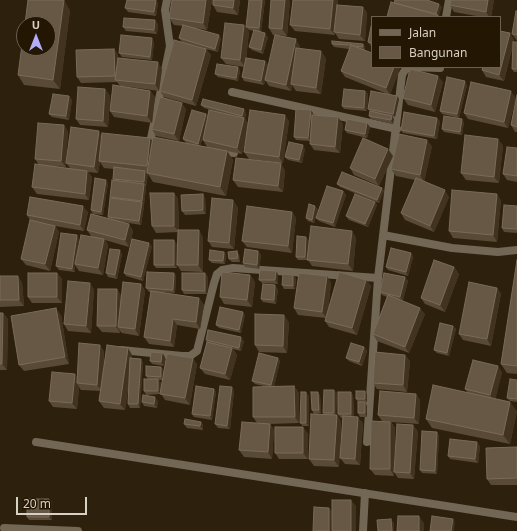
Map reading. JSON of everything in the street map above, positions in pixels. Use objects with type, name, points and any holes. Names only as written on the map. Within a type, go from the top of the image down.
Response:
[{"type":"street","points":[[150,142],[170,46],[165,10],[167,0]]},
{"type":"street","points":[[446,16],[449,0]]},
{"type":"street","points":[[368,442],[378,278],[402,75],[405,70],[409,68]]},
{"type":"street","points":[[232,92],[396,129]]},
{"type":"street","points":[[211,150],[234,153]]},
{"type":"street","points":[[383,235],[452,248],[498,252],[517,250]]},
{"type":"street","points":[[110,349],[182,356],[190,356],[198,351],[214,283],[217,274],[222,270],[233,268],[378,278]]},
{"type":"street","points":[[36,442],[517,517]]},
{"type":"street","points":[[363,531],[365,493]]},
{"type":"street","points":[[3,529],[78,531]]},
{"type":"building","points":[[28,0],[64,0],[53,80],[18,75],[21,56],[56,56],[56,16],[26,16]]},
{"type":"building","points":[[127,0],[156,0],[154,12],[125,8]]},
{"type":"building","points":[[172,0],[206,0],[203,23],[169,18]]},
{"type":"building","points":[[213,0],[234,0],[233,8],[213,5]]},
{"type":"building","points":[[249,0],[262,0],[259,28],[246,27]]},
{"type":"building","points":[[271,0],[285,0],[282,29],[269,28]]},
{"type":"building","points":[[293,0],[333,0],[330,29],[290,25]]},
{"type":"building","points":[[395,0],[427,0],[439,4],[436,14],[394,3]]},
{"type":"building","points":[[451,0],[488,0],[486,12],[450,5]]},
{"type":"building","points":[[391,2],[438,15],[438,16],[387,16]]},
{"type":"building","points":[[337,5],[363,7],[360,35],[334,32]]},
{"type":"building","points":[[517,11],[517,35],[512,34]]},
{"type":"building","points":[[124,18],[155,20],[154,30],[123,27]]},
{"type":"building","points":[[225,23],[244,25],[240,60],[221,58]]},
{"type":"building","points":[[183,25],[219,35],[215,49],[179,38]]},
{"type":"building","points":[[371,27],[371,43],[368,42]]},
{"type":"building","points":[[254,30],[265,33],[261,50],[249,47]]},
{"type":"building","points":[[501,31],[510,33],[501,67]]},
{"type":"building","points":[[121,35],[152,38],[150,57],[119,53]]},
{"type":"building","points":[[275,35],[296,39],[286,85],[265,80]]},
{"type":"building","points":[[174,40],[206,49],[192,100],[160,91]]},
{"type":"building","points":[[332,41],[363,44],[363,47],[332,44]]},
{"type":"building","points":[[513,42],[517,42],[517,69],[512,69]]},
{"type":"building","points":[[351,45],[371,53],[371,68],[394,68],[386,88],[341,71]]},
{"type":"building","points":[[296,48],[321,51],[316,88],[291,84]]},
{"type":"building","points":[[114,49],[115,76],[77,77],[76,50]]},
{"type":"building","points":[[118,58],[158,62],[155,84],[115,80]]},
{"type":"building","points":[[246,58],[265,61],[261,81],[242,77]]},
{"type":"building","points":[[217,64],[238,67],[236,78],[215,74]]},
{"type":"building","points":[[483,68],[501,68],[499,75],[482,70]]},
{"type":"building","points":[[410,69],[438,76],[431,105],[403,98]]},
{"type":"building","points":[[447,77],[465,81],[457,114],[440,111]]},
{"type":"building","points":[[471,82],[511,91],[504,122],[464,113]]},
{"type":"building","points":[[113,85],[150,91],[147,116],[110,111]]},
{"type":"building","points":[[78,87],[105,89],[103,121],[76,119]]},
{"type":"building","points":[[344,89],[365,91],[364,108],[342,106]]},
{"type":"building","points":[[371,91],[397,96],[393,114],[368,109]]},
{"type":"building","points":[[53,94],[69,96],[66,116],[49,114]]},
{"type":"building","points":[[517,95],[517,127],[511,125]]},
{"type":"building","points":[[160,97],[182,103],[174,134],[152,129]]},
{"type":"building","points":[[203,99],[244,109],[242,116],[201,105]]},
{"type":"building","points":[[296,109],[311,110],[308,138],[294,137]]},
{"type":"building","points":[[192,110],[206,114],[198,144],[183,139]]},
{"type":"building","points":[[209,110],[244,118],[237,148],[203,140]]},
{"type":"building","points":[[250,110],[285,115],[279,157],[244,152]]},
{"type":"building","points":[[370,111],[392,116],[391,120],[369,116]]},
{"type":"building","points":[[404,112],[437,118],[434,136],[401,130]]},
{"type":"building","points":[[312,115],[338,117],[335,147],[310,144]]},
{"type":"building","points":[[444,116],[462,119],[460,132],[442,129]]},
{"type":"building","points":[[347,119],[367,123],[365,134],[345,130]]},
{"type":"building","points":[[38,123],[64,125],[61,161],[35,159]]},
{"type":"building","points":[[71,127],[99,131],[94,167],[66,163]]},
{"type":"building","points":[[102,133],[150,138],[147,166],[99,161]]},
{"type":"building","points":[[399,134],[427,140],[420,175],[391,169]]},
{"type":"building","points":[[465,135],[498,139],[494,177],[461,173]]},
{"type":"building","points":[[153,137],[227,151],[220,187],[147,173]]},
{"type":"building","points":[[363,138],[388,149],[375,179],[350,168]]},
{"type":"building","points":[[289,142],[303,145],[299,160],[285,157]]},
{"type":"building","points":[[507,147],[517,148],[517,176],[503,174]]},
{"type":"building","points":[[236,158],[281,163],[278,186],[233,180]]},
{"type":"building","points":[[35,164],[87,171],[85,194],[32,187]]},
{"type":"building","points":[[114,167],[145,171],[144,182],[113,179]]},
{"type":"building","points":[[342,172],[382,188],[377,200],[337,184]]},
{"type":"building","points":[[95,178],[106,180],[101,212],[91,210]]},
{"type":"building","points":[[416,178],[445,190],[430,226],[401,213]]},
{"type":"building","points":[[112,180],[144,184],[142,201],[110,197]]},
{"type":"building","points":[[327,186],[343,191],[333,223],[316,218]]},
{"type":"building","points":[[452,190],[497,194],[493,235],[449,231]]},
{"type":"building","points":[[150,193],[174,193],[174,226],[152,226]]},
{"type":"building","points":[[203,194],[203,210],[182,211],[181,195]]},
{"type":"building","points":[[355,194],[375,202],[365,224],[346,216]]},
{"type":"building","points":[[30,197],[83,206],[80,225],[27,215]]},
{"type":"building","points":[[110,198],[142,202],[139,221],[108,217]]},
{"type":"building","points":[[212,198],[233,200],[229,243],[208,241]]},
{"type":"building","points":[[309,204],[315,206],[312,220],[306,218]]},
{"type":"building","points":[[504,205],[517,206],[517,229],[502,228]]},
{"type":"building","points":[[247,206],[292,212],[288,246],[242,241]]},
{"type":"building","points":[[91,214],[129,224],[125,240],[87,230]]},
{"type":"building","points":[[30,220],[55,226],[45,264],[21,259]]},
{"type":"building","points":[[311,226],[352,231],[348,264],[307,260]]},
{"type":"building","points":[[178,230],[199,230],[198,265],[177,265]]},
{"type":"building","points":[[61,233],[77,235],[72,269],[56,266]]},
{"type":"building","points":[[81,235],[104,239],[98,268],[75,264]]},
{"type":"building","points":[[297,236],[306,237],[305,257],[296,257]]},
{"type":"building","points":[[132,239],[149,243],[141,277],[124,273]]},
{"type":"building","points":[[154,240],[174,240],[174,265],[154,265]]},
{"type":"building","points":[[391,248],[411,253],[406,272],[386,267]]},
{"type":"building","points":[[110,249],[120,250],[115,275],[106,273]]},
{"type":"building","points":[[245,249],[258,251],[257,265],[243,263]]},
{"type":"building","points":[[210,250],[224,252],[223,261],[209,260]]},
{"type":"building","points":[[237,251],[238,258],[229,259],[228,252]]},
{"type":"building","points":[[434,260],[454,267],[440,305],[421,298]]},
{"type":"building","points":[[517,260],[517,366],[501,364]]},
{"type":"building","points":[[260,270],[276,271],[275,280],[259,280]]},
{"type":"building","points":[[147,272],[174,273],[173,290],[146,288]]},
{"type":"building","points":[[222,272],[250,275],[247,300],[220,297]]},
{"type":"building","points":[[339,272],[366,280],[352,328],[325,321]]},
{"type":"building","points":[[28,273],[57,273],[57,297],[28,297]]},
{"type":"building","points":[[182,273],[205,273],[205,291],[182,290]]},
{"type":"building","points":[[299,273],[327,276],[322,312],[294,308]]},
{"type":"building","points":[[384,273],[405,277],[400,297],[380,292]]},
{"type":"building","points":[[283,274],[293,275],[293,286],[282,285]]},
{"type":"building","points":[[0,276],[18,276],[19,300],[0,300]]},
{"type":"building","points":[[68,281],[90,283],[86,326],[64,324]]},
{"type":"building","points":[[123,282],[141,284],[135,329],[118,327]]},
{"type":"building","points":[[469,282],[497,288],[487,339],[459,334]]},
{"type":"building","points":[[263,284],[275,285],[274,300],[261,299]]},
{"type":"building","points":[[98,289],[117,289],[116,326],[97,326]]},
{"type":"building","points":[[151,291],[199,298],[196,322],[173,319],[170,341],[144,337]]},
{"type":"building","points":[[388,295],[420,308],[405,347],[373,334]]},
{"type":"building","points":[[220,307],[243,312],[239,330],[216,325]]},
{"type":"building","points":[[56,308],[65,357],[19,365],[11,316]]},
{"type":"building","points":[[0,313],[3,313],[2,364],[0,364]]},
{"type":"building","points":[[255,314],[284,315],[283,346],[255,345]]},
{"type":"building","points":[[440,323],[453,326],[447,353],[434,350]]},
{"type":"building","points":[[208,330],[241,337],[239,348],[206,340]]},
{"type":"building","points":[[207,342],[232,348],[225,374],[200,368]]},
{"type":"building","points":[[79,343],[100,345],[97,385],[77,383]]},
{"type":"building","points":[[351,343],[364,347],[359,362],[346,358]]},
{"type":"building","points":[[107,345],[128,348],[120,404],[99,401]]},
{"type":"building","points":[[151,352],[162,353],[161,362],[150,361]]},
{"type":"building","points":[[375,352],[405,355],[403,385],[373,383]]},
{"type":"building","points":[[259,353],[278,358],[271,385],[252,381]]},
{"type":"building","points":[[167,354],[193,358],[185,398],[160,394]]},
{"type":"building","points":[[130,358],[141,359],[138,404],[128,404]]},
{"type":"building","points":[[473,360],[498,366],[490,395],[465,389]]},
{"type":"building","points":[[146,366],[161,367],[161,377],[146,376]]},
{"type":"building","points":[[52,372],[75,374],[72,403],[49,401]]},
{"type":"building","points":[[144,379],[158,379],[158,391],[144,391]]},
{"type":"building","points":[[510,379],[517,380],[517,399],[507,398]]},
{"type":"building","points":[[433,385],[510,402],[503,435],[426,419]]},
{"type":"building","points":[[196,386],[214,389],[210,416],[192,414]]},
{"type":"building","points":[[220,386],[232,387],[227,426],[215,424]]},
{"type":"building","points":[[294,386],[295,417],[253,417],[253,387]]},
{"type":"building","points":[[324,390],[334,390],[334,413],[323,413]]},
{"type":"building","points":[[356,391],[365,391],[365,399],[356,399]]},
{"type":"building","points":[[380,391],[416,394],[414,418],[378,415]]},
{"type":"building","points":[[301,392],[306,392],[306,423],[300,423]]},
{"type":"building","points":[[311,392],[318,392],[319,410],[312,410]]},
{"type":"building","points":[[338,392],[351,392],[351,414],[338,414]]},
{"type":"building","points":[[143,395],[155,397],[154,404],[142,402]]},
{"type":"building","points":[[358,402],[365,402],[365,413],[358,413]]},
{"type":"building","points":[[311,414],[337,415],[334,460],[309,459]]},
{"type":"building","points":[[343,416],[358,417],[355,459],[340,458]]},
{"type":"building","points":[[185,419],[201,422],[200,426],[184,424]]},
{"type":"building","points":[[371,421],[390,422],[390,469],[370,469]]},
{"type":"building","points":[[242,422],[270,424],[268,452],[239,450]]},
{"type":"building","points":[[397,424],[413,425],[410,473],[394,472]]},
{"type":"building","points":[[275,427],[303,427],[303,453],[275,453]]},
{"type":"building","points":[[422,431],[437,432],[435,471],[420,470]]},
{"type":"building","points":[[450,439],[477,442],[475,459],[448,456]]},
{"type":"building","points":[[517,447],[517,478],[487,479],[486,448]]},
{"type":"building","points":[[27,499],[49,499],[49,517],[27,517]]},
{"type":"building","points":[[332,500],[351,500],[351,531],[332,531]]},
{"type":"building","points":[[314,507],[329,508],[329,531],[313,531]]},
{"type":"building","points":[[398,516],[419,516],[419,531],[397,531]]},
{"type":"building","points":[[432,516],[453,519],[451,531],[430,531]]},
{"type":"building","points":[[391,519],[392,531],[378,531],[377,520]]}]
